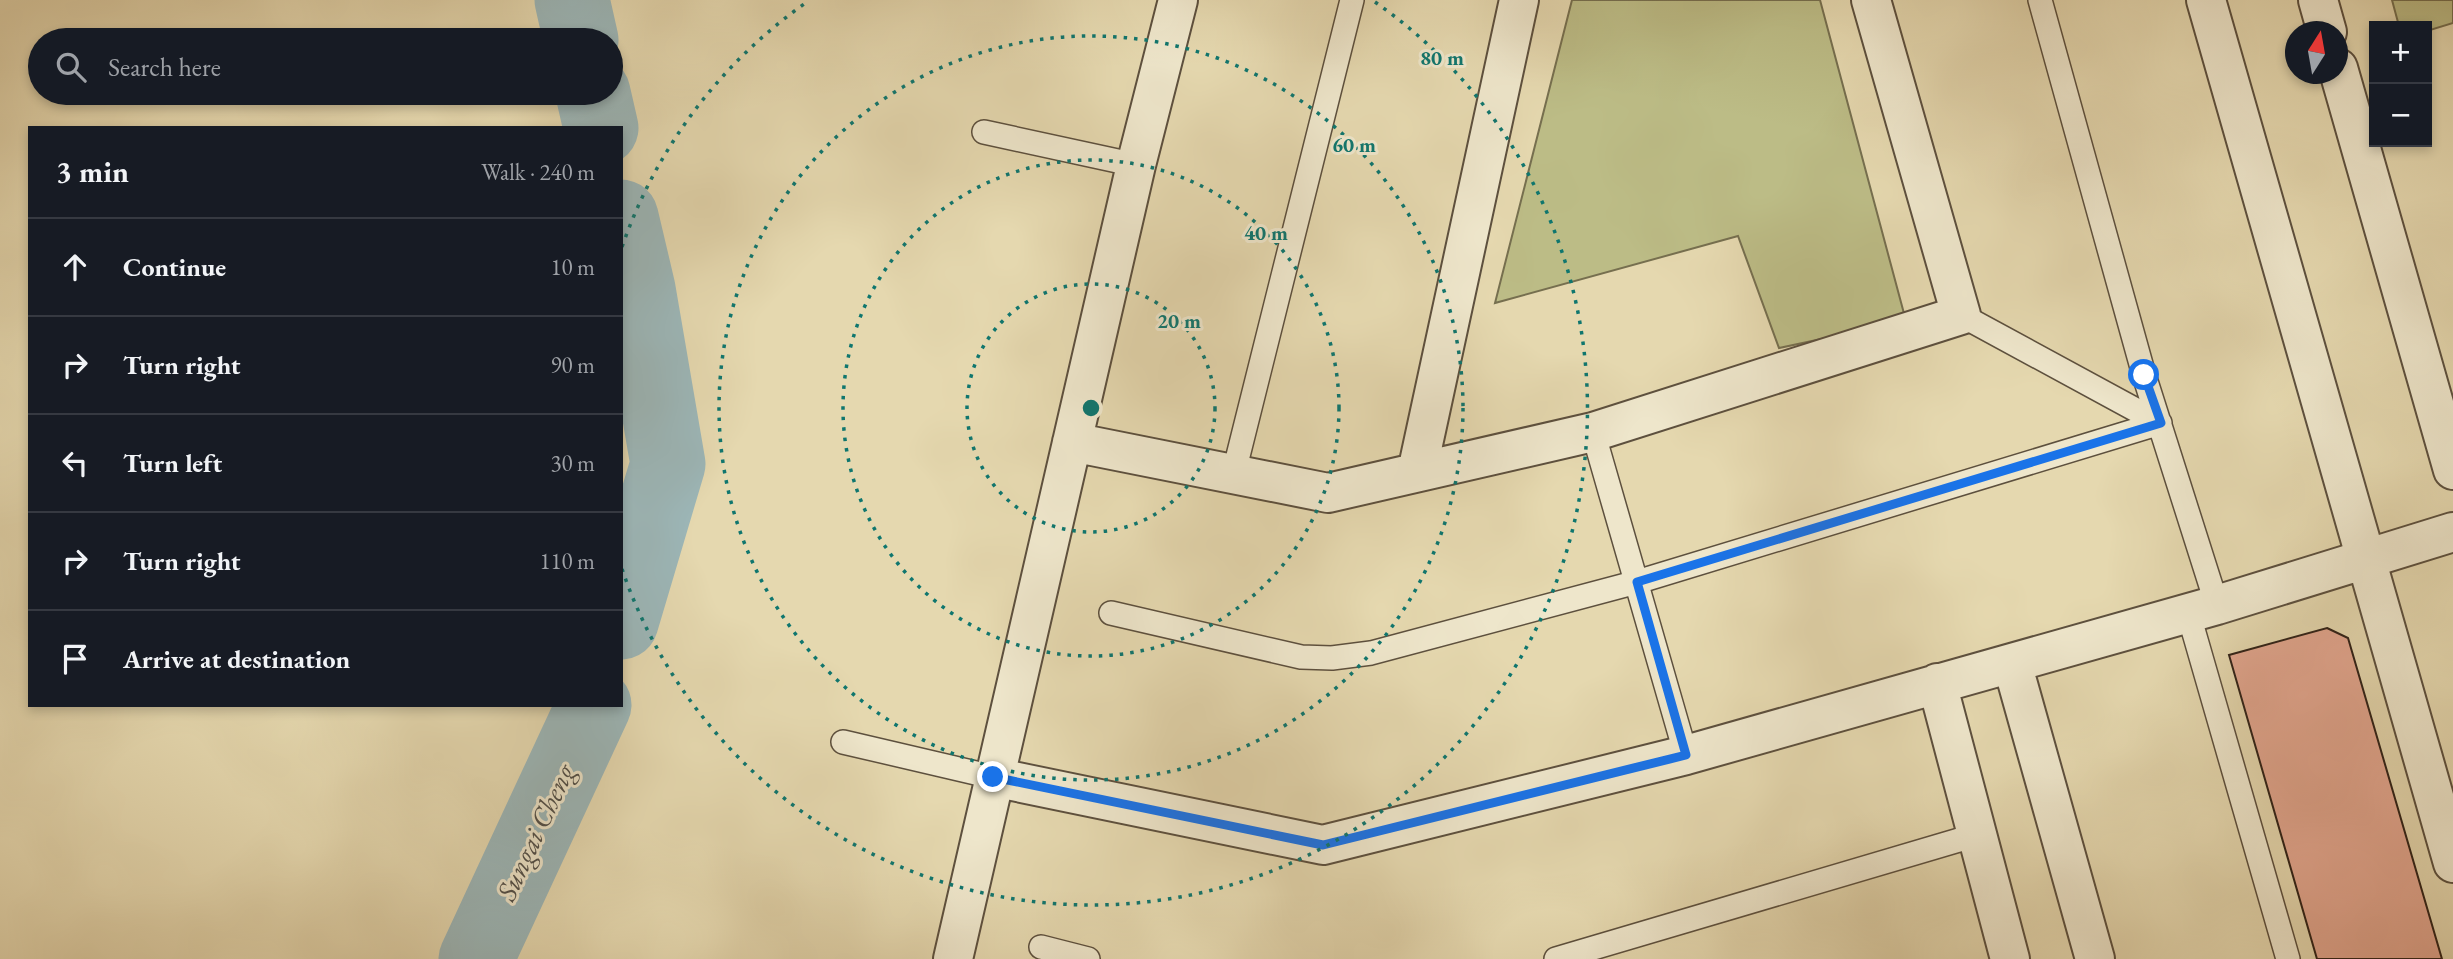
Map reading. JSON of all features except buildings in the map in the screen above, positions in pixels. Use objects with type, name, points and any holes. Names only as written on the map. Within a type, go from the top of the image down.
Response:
[{"type":"street","points":[[953,959],[1136,165],[1178,0]]},
{"type":"street","points":[[1417,472],[1519,0]]},
{"type":"street","points":[[1072,442],[1328,494],[1593,432],[1961,315],[1871,0]]},
{"type":"street","points":[[2206,0],[2453,863]]},
{"type":"street","points":[[2318,0],[2324,21]]},
{"type":"street","points":[[2342,84],[2453,470]]},
{"type":"street","points":[[993,777],[1323,845],[1686,755],[2203,608],[2453,532]]},
{"type":"street","points":[[2012,663],[2095,959]]},
{"type":"street","points":[[1937,683],[2010,959]]},
{"type":"lane","points":[[1233,476],[1352,0]]},
{"type":"lane","points":[[2040,0],[2144,375],[2161,423],[2288,959]]},
{"type":"lane","points":[[984,132],[1136,165]]},
{"type":"lane","points":[[1961,315],[2161,423]]},
{"type":"lane","points":[[1111,614],[1301,657],[1332,658],[1371,653],[1637,582],[2161,423]]},
{"type":"lane","points":[[1593,432],[1686,755]]},
{"type":"lane","points":[[843,742],[993,777]]},
{"type":"lane","points":[[1556,959],[1976,835]]},
{"type":"lane","points":[[1041,947],[1088,959]]},
{"type":"green space","points":[[1572,0],[1820,0],[1906,321],[1779,348],[1738,236],[1495,303]]},
{"type":"green space","points":[[2392,0],[2453,0],[2453,23],[2432,29],[2432,21],[2398,21]]},
{"type":"waterway","name":"Sungai Cheng","points":[[572,0],[578,28]]},
{"type":"waterway","name":"Sungai Cheng","points":[[596,105],[601,126]]},
{"type":"waterway","name":"Sungai Cheng","points":[[623,225],[638,289],[668,464],[623,615]]},
{"type":"waterway","name":"Sungai Cheng","points":[[476,959],[593,707]]},
{"type":"route","points":[[993,777],[1323,845],[1686,755],[1637,582],[2161,423],[2144,375]]}]
